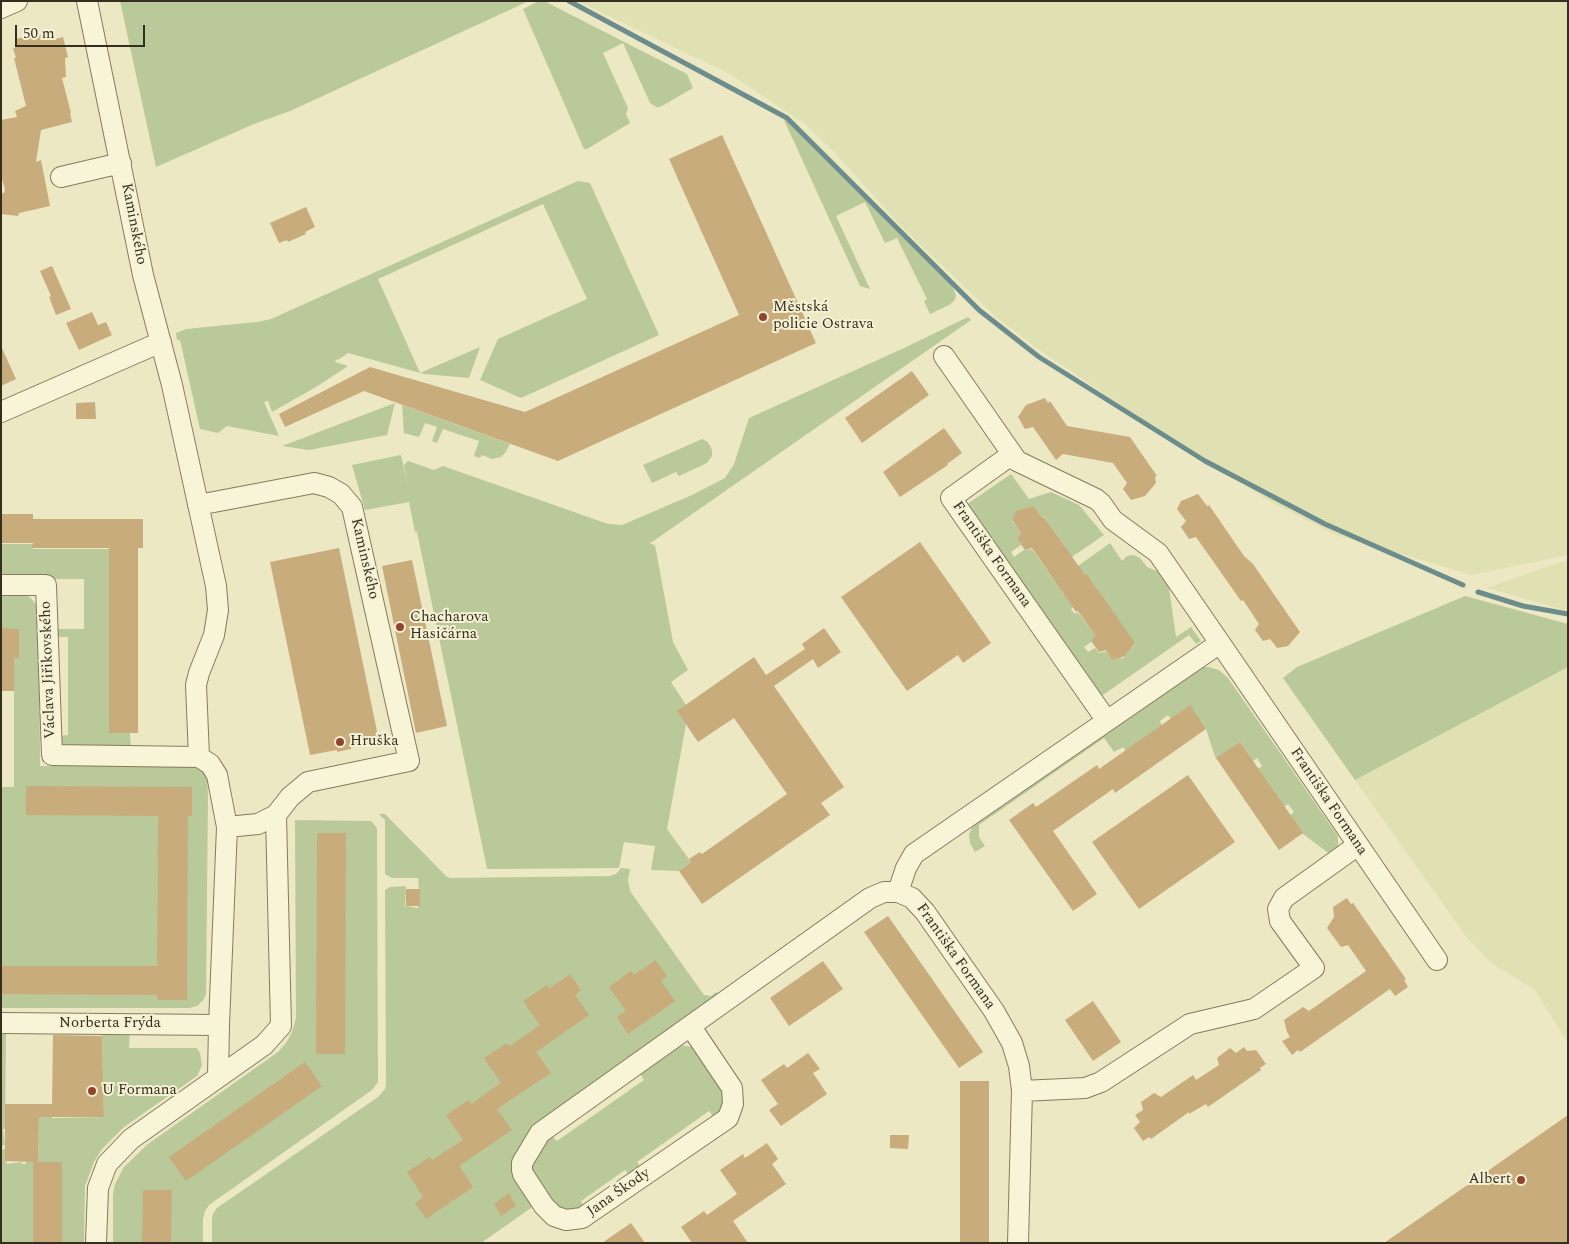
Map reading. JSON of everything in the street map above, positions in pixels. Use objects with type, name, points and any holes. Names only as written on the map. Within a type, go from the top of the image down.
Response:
[{"type":"street","points":[[1,8],[18,1]]},
{"type":"street","name":"Kaminského","points":[[87,1],[145,283],[172,385],[198,506],[314,483],[329,487],[341,494],[352,507],[409,761],[308,782],[290,797],[276,815]]},
{"type":"street","name":"Kaminského","points":[[61,177],[121,163]]},
{"type":"street","points":[[1,412],[161,342]]},
{"type":"street","name":"Františka Formana","points":[[944,356],[1011,455],[1017,461],[1096,499],[1113,520],[1158,552],[1437,960]]},
{"type":"street","name":"Františka Formana","points":[[1011,455],[951,498],[1107,721]]},
{"type":"street","points":[[198,506],[216,586],[218,610],[214,635],[199,672],[196,685],[199,757],[210,764],[217,775],[226,827],[218,1025],[218,1076]]},
{"type":"street","name":"Václava Jiřikovského","points":[[1,585],[46,585],[52,755],[199,757]]},
{"type":"street","points":[[898,892],[906,868],[914,854],[1220,644]]},
{"type":"street","points":[[96,1243],[98,1188],[107,1164],[131,1139],[264,1045],[281,1026],[276,815],[258,824],[226,827]]},
{"type":"street","points":[[1022,1091],[1085,1088],[1101,1082],[1190,1024],[1254,1009],[1314,968],[1280,921],[1278,910],[1284,898],[1358,845]]},
{"type":"street","name":"Jana Škody","points":[[690,1027],[732,1088],[733,1104],[728,1118],[582,1218],[566,1220],[538,1211],[523,1174],[522,1163],[540,1133],[870,898],[884,892],[898,892]]},
{"type":"street","name":"Františka Formana","points":[[898,892],[912,898],[924,912],[994,1011],[1012,1043],[1019,1066],[1022,1091],[1018,1243]]},
{"type":"street","name":"Norberta Frýda","points":[[1,1023],[218,1025]]},
{"type":"green space","points":[[120,1],[529,1],[290,111],[254,124],[156,167]]},
{"type":"green space","points":[[539,1],[544,1],[687,74],[693,88],[660,107],[656,107],[650,103],[623,43],[603,53],[628,108],[626,114],[630,123],[584,149],[523,9]]},
{"type":"green space","points":[[577,1],[1568,1],[1568,555],[1472,575],[1336,535],[1271,502],[1138,417],[1038,349],[996,317],[902,227],[832,150],[806,125],[730,74]]},
{"type":"green space","points":[[784,120],[952,286],[956,295],[955,300],[930,314],[924,301],[927,299],[897,238],[885,243],[865,202],[836,216],[870,289],[860,286]]},
{"type":"green space","points":[[578,181],[590,183],[659,335],[521,398],[480,380],[498,339],[587,299],[543,204],[378,279],[420,373],[348,353],[338,360],[336,359],[335,362],[348,366],[316,387],[272,412],[268,401],[264,402],[279,436],[227,426],[218,433],[200,429],[180,340],[177,340],[176,333],[186,329],[271,319]]},
{"type":"green space","points":[[968,317],[971,320],[649,543],[655,545],[673,642],[688,670],[671,682],[686,705],[686,724],[667,829],[691,862],[679,871],[651,870],[655,846],[624,842],[619,868],[487,869],[417,532],[415,532],[409,502],[365,510],[352,465],[401,455],[408,486],[404,465],[408,461],[434,470],[443,466],[608,524],[622,525],[692,495],[725,478],[734,464],[749,418]]},
{"type":"green space","points":[[480,347],[469,378],[420,373]]},
{"type":"green space","points":[[395,403],[387,435],[309,450],[282,446]]},
{"type":"green space","points":[[402,405],[510,444],[501,457],[492,459],[482,455],[480,458],[474,456],[479,441],[443,429],[437,443],[432,441],[437,427],[425,423],[419,437],[404,433]]},
{"type":"green space","points":[[702,439],[708,442],[712,450],[712,456],[707,463],[679,476],[676,472],[652,483],[643,465]]},
{"type":"green space","points":[[1011,474],[1029,499],[1051,492],[1079,505],[1104,535],[1072,557],[1045,518],[1046,516],[1042,518],[1034,506],[1014,515],[1012,521],[1021,533],[1017,539],[1021,545],[1011,552],[1014,557],[1024,550],[1032,549],[1073,607],[1071,609],[1075,614],[1078,612],[1095,635],[1091,642],[1084,647],[1088,652],[1095,648],[1099,653],[1106,651],[1113,660],[1118,658],[1119,655],[1122,659],[1135,644],[1108,606],[1110,604],[1108,605],[1096,591],[1078,566],[1110,543],[1122,561],[1127,556],[1134,555],[1140,558],[1147,567],[1164,574],[1168,580],[1176,637],[1191,627],[1201,641],[1196,644],[1189,635],[1100,697],[966,505]]},
{"type":"green space","points":[[1,544],[33,544],[33,549],[109,549],[109,733],[130,733],[131,750],[63,745],[59,741],[58,736],[68,735],[68,637],[55,637],[55,629],[84,629],[84,579],[1,579]]},
{"type":"green space","points":[[1568,561],[1568,611],[1487,588],[1560,562]]},
{"type":"green space","points":[[1,594],[30,597],[39,609],[40,766],[189,766],[196,767],[207,775],[206,994],[197,1006],[189,1008],[1,1008],[1,787],[14,787],[14,658],[19,658],[1,629]]},
{"type":"green space","points":[[1465,596],[1568,624],[1568,667],[1355,780],[1283,678],[1297,667]]},
{"type":"green space","points":[[1201,667],[1219,670],[1228,678],[1338,836],[1338,846],[1331,855],[1303,834],[1290,815],[1294,812],[1288,804],[1284,807],[1258,769],[1262,766],[1257,758],[1253,761],[1240,742],[1216,759],[1206,729],[1189,706],[1171,719],[1168,715],[1160,721],[1162,725],[1126,751],[1123,747],[1114,752],[1104,738],[979,825],[979,837],[985,846],[975,852],[970,843],[969,834],[975,822]]},
{"type":"green space","points":[[1568,667],[1568,1043],[1535,990],[1491,963],[1468,939],[1355,780]]},
{"type":"green space","points":[[379,814],[385,814],[450,878],[609,876],[616,874],[621,868],[630,869],[628,880],[630,891],[704,995],[711,996],[716,992],[719,996],[535,1126],[511,1168],[531,1197],[531,1208],[481,1243],[212,1243],[212,1218],[217,1208],[378,1097],[385,1089],[385,890],[390,887],[406,886],[405,908],[406,906],[418,908],[419,889],[418,878],[392,878],[385,874],[385,820]]},
{"type":"green space","points":[[295,820],[371,821],[377,828],[378,1082],[372,1090],[209,1205],[203,1219],[203,1243],[113,1243],[113,1194],[115,1184],[124,1167],[148,1144],[278,1052],[292,1032],[296,1018]]},
{"type":"green space","points":[[1,1028],[6,1028],[5,1129],[3,1129],[5,1145],[3,1145],[2,1149],[5,1149],[5,1161],[7,1164],[22,1162],[22,1164],[26,1164],[26,1162],[38,1161],[39,1107],[52,1107],[52,1118],[104,1117],[102,1034],[130,1030],[129,1048],[197,1048],[200,1053],[202,1065],[197,1076],[124,1127],[102,1149],[94,1162],[85,1186],[84,1243],[1,1243]]},
{"type":"green space","points":[[680,1045],[693,1047],[727,1098],[716,1120],[709,1111],[637,1162],[643,1171],[633,1179],[625,1170],[581,1201],[586,1211],[557,1209],[529,1167],[549,1133],[557,1141],[644,1080],[638,1070]]},
{"type":"building","points":[[54,32],[56,39],[63,37],[68,57],[65,58],[66,77],[62,78],[72,122],[41,130],[36,162],[41,160],[50,206],[19,213],[18,216],[1,214],[1,193],[4,193],[5,189],[1,176],[1,120],[17,117],[15,111],[26,106],[14,58],[16,58],[13,48],[17,47],[15,39],[29,36],[30,38]]},
{"type":"building","points":[[722,135],[816,343],[558,461],[364,391],[285,427],[279,414],[370,367],[525,412],[739,315],[669,159]]},
{"type":"building","points":[[306,207],[315,227],[305,232],[306,234],[288,242],[287,240],[279,243],[270,223]]},
{"type":"building","points":[[52,266],[71,309],[56,315],[49,297],[51,296],[40,271]]},
{"type":"building","points":[[92,312],[98,325],[106,322],[112,335],[79,350],[66,323]]},
{"type":"building","points":[[1,346],[16,379],[1,386]]},
{"type":"building","points":[[912,371],[929,395],[862,443],[845,418]]},
{"type":"building","points":[[1045,398],[1048,403],[1050,401],[1067,426],[1130,437],[1157,476],[1155,477],[1156,483],[1145,496],[1131,500],[1123,489],[1127,483],[1113,463],[1063,454],[1056,460],[1033,427],[1025,429],[1018,417],[1026,405]]},
{"type":"building","points":[[95,402],[96,419],[76,419],[76,403]]},
{"type":"building","points":[[944,428],[962,453],[948,465],[900,497],[883,472]]},
{"type":"building","points":[[1198,494],[1207,506],[1209,505],[1244,556],[1253,564],[1300,632],[1288,646],[1277,648],[1270,639],[1263,641],[1255,630],[1259,624],[1243,600],[1241,601],[1196,537],[1189,539],[1181,527],[1186,521],[1177,509],[1181,501]]},
{"type":"building","points":[[1034,506],[1042,518],[1044,517],[1085,575],[1087,574],[1135,643],[1125,656],[1112,660],[1106,650],[1099,652],[1091,641],[1095,635],[1078,611],[1076,612],[1032,548],[1025,550],[1017,539],[1021,533],[1012,520],[1016,511]]},
{"type":"building","points":[[1,514],[33,514],[33,519],[143,519],[143,548],[138,548],[138,733],[109,733],[109,548],[32,548],[33,543],[1,543]]},
{"type":"building","points":[[920,542],[991,643],[963,663],[958,655],[907,691],[841,597]]},
{"type":"building","points":[[339,548],[379,741],[337,752],[337,750],[310,755],[270,562]]},
{"type":"building","points":[[412,560],[447,726],[416,733],[382,566]]},
{"type":"building","points":[[1,628],[19,629],[19,658],[14,658],[14,691],[1,691]]},
{"type":"building","points":[[824,628],[841,652],[818,668],[813,659],[774,686],[844,787],[821,803],[830,815],[702,904],[679,871],[691,862],[689,859],[700,852],[702,854],[787,794],[734,718],[698,742],[677,711],[754,657],[766,675],[805,649],[802,644]]},
{"type":"building","points":[[1190,705],[1206,729],[1115,793],[1113,789],[1053,831],[1097,894],[1073,911],[1009,820],[1033,803],[1036,807],[1097,765],[1099,769]]},
{"type":"building","points":[[1240,742],[1303,833],[1279,850],[1216,758]]},
{"type":"building","points":[[1188,775],[1235,842],[1139,909],[1092,842]]},
{"type":"building","points":[[26,786],[192,787],[192,816],[188,816],[187,1000],[157,1000],[157,995],[1,994],[1,966],[157,966],[158,816],[26,815]]},
{"type":"building","points":[[317,833],[346,833],[345,1054],[316,1054]]},
{"type":"building","points":[[406,889],[420,889],[420,906],[406,906]]},
{"type":"building","points":[[1347,898],[1351,904],[1353,903],[1406,979],[1404,980],[1408,987],[1395,996],[1390,989],[1300,1052],[1298,1050],[1292,1055],[1282,1041],[1290,1037],[1284,1020],[1303,1007],[1309,1011],[1366,971],[1348,945],[1341,947],[1327,928],[1334,917],[1333,907]]},
{"type":"building","points":[[888,916],[983,1052],[959,1068],[864,932]]},
{"type":"building","points":[[656,960],[667,976],[661,981],[675,1001],[628,1034],[617,1017],[626,1011],[609,987],[631,971],[634,975]]},
{"type":"building","points":[[823,961],[843,989],[789,1026],[770,998]]},
{"type":"building","points":[[570,974],[581,990],[575,995],[589,1015],[536,1052],[551,1073],[497,1109],[512,1130],[459,1166],[473,1187],[426,1219],[415,1203],[423,1197],[407,1172],[430,1157],[432,1160],[463,1140],[446,1115],[469,1100],[471,1104],[501,1083],[484,1058],[507,1043],[510,1046],[540,1025],[523,1001],[547,985],[549,989]]},
{"type":"building","points":[[1093,1001],[1121,1042],[1093,1061],[1065,1020]]},
{"type":"building","points":[[53,1035],[102,1036],[104,1117],[39,1117],[38,1162],[62,1162],[62,1243],[33,1243],[33,1162],[5,1161],[5,1104],[52,1104]]},
{"type":"building","points":[[1244,1047],[1247,1051],[1256,1050],[1266,1064],[1260,1068],[1261,1070],[1208,1107],[1206,1104],[1189,1114],[1189,1112],[1151,1139],[1149,1137],[1143,1141],[1134,1128],[1140,1122],[1135,1115],[1143,1110],[1141,1102],[1154,1093],[1161,1097],[1193,1075],[1196,1080],[1219,1065],[1217,1058],[1230,1048],[1236,1053]]},
{"type":"building","points":[[808,1053],[820,1069],[813,1073],[827,1094],[781,1126],[769,1110],[778,1104],[761,1080],[784,1064],[787,1068]]},
{"type":"building","points":[[305,1062],[322,1086],[186,1181],[169,1157]]},
{"type":"building","points":[[960,1081],[989,1081],[989,1243],[960,1243]]},
{"type":"building","name":"Albert","points":[[1568,1115],[1568,1243],[1384,1243]]},
{"type":"building","points":[[890,1135],[909,1135],[908,1149],[890,1148]]},
{"type":"building","points":[[767,1143],[778,1159],[772,1164],[786,1184],[733,1221],[748,1243],[692,1243],[681,1227],[704,1211],[707,1215],[737,1194],[720,1170],[743,1154],[745,1158]]},
{"type":"building","points":[[143,1190],[172,1190],[171,1243],[142,1243]]},
{"type":"building","points":[[509,1193],[516,1206],[501,1216],[494,1204]]},
{"type":"building","points":[[631,1223],[645,1243],[602,1243]]},
{"type":"waterway","points":[[569,1],[787,118],[979,310],[1039,357],[1205,461],[1325,524],[1463,585]]},
{"type":"waterway","points":[[1478,592],[1523,606],[1568,614]]},
{"type":"place","name":"Městská policie Ostrava","points":[[763,317]]},
{"type":"place","name":"Chacharova Hasičárna","points":[[400,627]]},
{"type":"place","name":"Hruška","points":[[340,742]]},
{"type":"place","name":"U Formana","points":[[92,1091]]},
{"type":"place","name":"Albert","points":[[1521,1180]]}]
